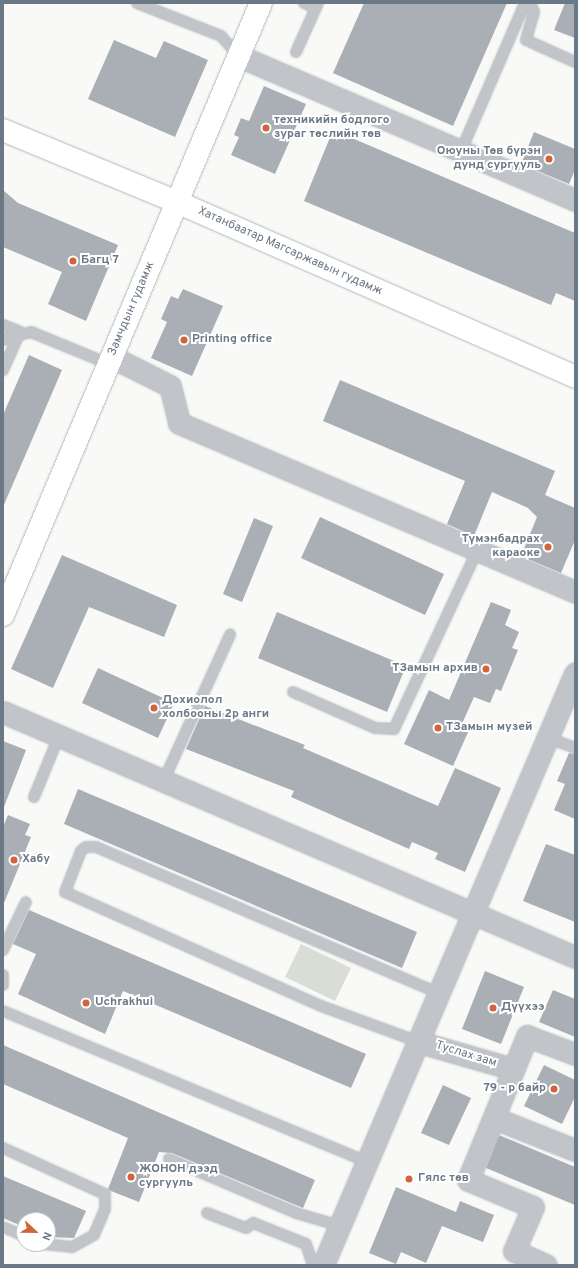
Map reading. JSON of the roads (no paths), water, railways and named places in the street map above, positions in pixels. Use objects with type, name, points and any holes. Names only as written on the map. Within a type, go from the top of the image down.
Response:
[{"type":"street","name":"Замчдын гудамж","points":[[3,615],[261,3]]},
{"type":"street","points":[[239,56],[575,200]]},
{"type":"street","name":"Хатанбаатар Магсаржавын гудамж","points":[[3,130],[177,202],[575,377]]},
{"type":"street","points":[[110,360],[170,386],[179,423],[575,592]]},
{"type":"street","points":[[323,1265],[475,916],[575,673]]},
{"type":"street","points":[[3,712],[475,916],[575,957]]},
{"type":"street","points":[[546,1265],[511,1258],[533,1207],[468,1180],[494,1118],[512,1069],[527,1036],[575,1054]]},
{"type":"street","name":"Туслах зам","points":[[419,1042],[512,1069]]},
{"type":"street","points":[[494,1118],[575,1150]]},
{"type":"lane","points":[[137,3],[156,6],[221,36],[239,56]]},
{"type":"lane","points":[[296,52],[316,5],[304,3]]},
{"type":"lane","points":[[461,151],[525,3]]},
{"type":"lane","points":[[530,3],[534,12],[526,40],[575,62]]},
{"type":"lane","points":[[3,326],[20,332],[31,332],[110,360]]},
{"type":"lane","points":[[3,340],[20,332]]},
{"type":"lane","points":[[3,370],[20,332]]},
{"type":"lane","points":[[293,692],[375,728],[394,729],[477,551]]},
{"type":"lane","points":[[163,782],[230,635]]},
{"type":"lane","points":[[34,797],[59,736]]},
{"type":"lane","points":[[548,738],[575,748]]},
{"type":"lane","points":[[419,1042],[321,1006],[65,892],[81,851],[86,847],[96,847],[440,994]]},
{"type":"lane","points":[[3,950],[26,902]]},
{"type":"lane","points":[[3,975],[3,985]]},
{"type":"lane","points":[[3,1011],[368,1162]]},
{"type":"lane","points":[[3,1148],[105,1194],[105,1209],[94,1235],[72,1247],[56,1245]]},
{"type":"lane","points":[[169,1160],[296,1213],[340,1226]]},
{"type":"lane","points":[[207,1212],[246,1228],[253,1223],[306,1244],[312,1265]]},
{"type":"lane","points":[[3,1227],[16,1233]]},
{"type":"place","name":"техникийн бодлого зураг төслийн төв","points":[[266,128]]},
{"type":"place","name":"Оюуны Төв бүрэн дунд сургууль","points":[[549,159]]},
{"type":"place","name":"Багц 7","points":[[73,261]]},
{"type":"place","name":"Printing office","points":[[184,340]]},
{"type":"place","name":"Түмэнбадрах караоке","points":[[548,547]]},
{"type":"place","name":"ТЗамын архив","points":[[486,669]]},
{"type":"place","name":"Дохиолол холбооны 2р анги","points":[[154,708]]},
{"type":"place","name":"ТЗамын музей","points":[[438,728]]},
{"type":"place","name":"Хабу","points":[[14,860]]},
{"type":"place","name":"Uchrakhui","points":[[86,1003]]},
{"type":"place","name":"Дүүхээ","points":[[493,1008]]},
{"type":"place","name":"79 - р байр","points":[[554,1089]]},
{"type":"place","name":"ЖОНОН дээд сургууль","points":[[131,1177]]},
{"type":"place","name":"Гялс төв","points":[[409,1179]]}]
